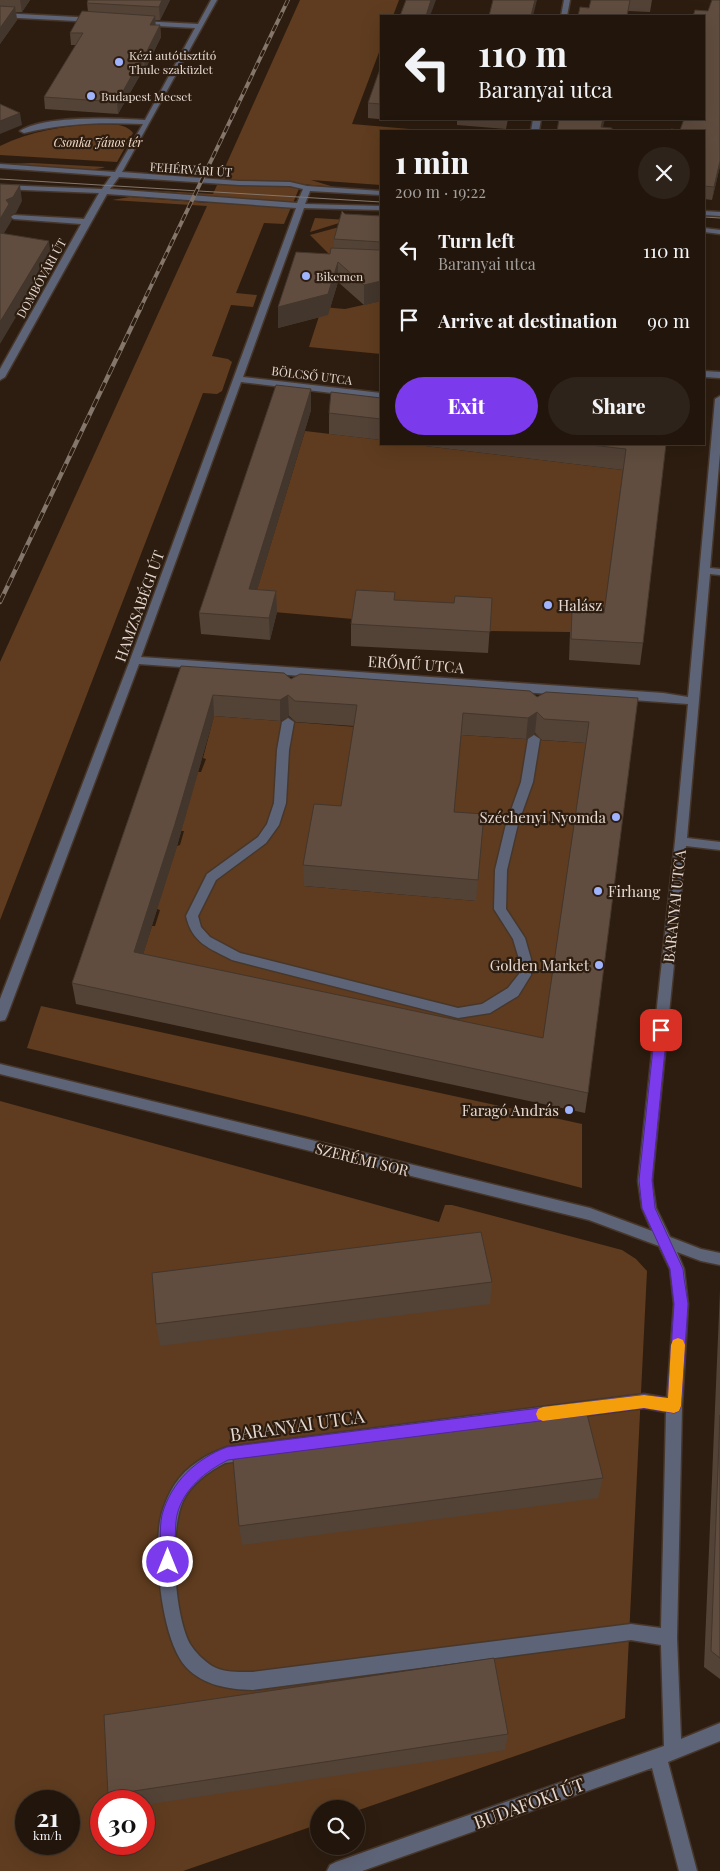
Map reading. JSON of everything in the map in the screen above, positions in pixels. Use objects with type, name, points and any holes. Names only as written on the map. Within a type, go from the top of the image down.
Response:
[{"type":"street","name":"DOMBÓVÁRI ÚT","points":[[0,377],[104,191],[116,175],[147,122],[214,0]]},
{"type":"street","points":[[564,15],[567,0]]},
{"type":"street","points":[[0,15],[107,21]]},
{"type":"street","points":[[136,22],[200,26]]},
{"type":"street","points":[[24,131],[56,123],[77,121],[147,122]]},
{"type":"street","name":"FEHÉRVÁRI ÚT","points":[[0,166],[239,183],[274,183],[307,188],[380,193]]},
{"type":"street","name":"FEHÉRVÁRI ÚT","points":[[0,186],[104,191],[301,206],[380,208]]},
{"type":"street","name":"HAMZSABÉGI ÚT","points":[[0,1016],[239,379],[286,261],[307,188]]},
{"type":"street","points":[[705,213],[720,214]]},
{"type":"street","points":[[14,216],[87,222]]},
{"type":"street","points":[[705,230],[720,232]]},
{"type":"street","points":[[705,374],[720,376]]},
{"type":"street","name":"BÖLCSŐ UTCA","points":[[239,379],[380,396]]},
{"type":"street","name":"BARANYAI UTCA","points":[[688,1871],[666,1754],[670,1709],[668,1638],[674,1406],[681,1304],[677,1269],[648,1208],[646,1180],[681,841],[720,400]]},
{"type":"street","points":[[705,434],[716,436]]},
{"type":"street","points":[[705,570],[720,572]]},
{"type":"street","name":"ERŐMŰ UTCA","points":[[135,660],[297,677],[538,688],[693,701]]},
{"type":"street","points":[[537,700],[538,688]]},
{"type":"street","points":[[288,722],[283,750],[280,803],[273,826],[262,840],[211,877],[192,916],[195,929],[206,940],[236,957],[458,1013],[485,1009],[514,992],[525,975],[525,959],[519,938],[500,908],[501,870],[512,824],[527,782],[534,739]]},
{"type":"street","points":[[681,841],[720,846]]},
{"type":"street","name":"SZERÉMI SOR","points":[[0,1069],[156,1109],[590,1214],[720,1259]]},
{"type":"street","name":"BARANYAI UTCA","points":[[668,1638],[631,1632],[262,1680],[225,1681],[204,1671],[189,1658],[177,1634],[171,1610],[168,1544],[169,1516],[178,1493],[188,1480],[205,1464],[227,1454],[644,1401],[674,1406]]},
{"type":"street","name":"BUDAFOKI ÚT","points":[[336,1871],[666,1754],[720,1732]]},
{"type":"green space","points":[[300,0],[399,0],[393,15],[380,15],[380,50],[352,124],[421,130],[380,130],[380,185],[311,180],[334,187],[301,184],[284,224],[264,223],[236,293],[257,295],[253,307],[231,305],[212,356],[228,359],[232,362],[222,391],[217,394],[203,393],[0,920],[0,662],[207,206],[112,200],[130,197],[209,203],[211,196],[145,190],[213,194]]},
{"type":"green space","name":"Csonka János tér","points":[[96,124],[126,127],[133,133],[117,162],[0,155],[0,146],[35,133],[71,126]]},
{"type":"green space","points":[[32,163],[105,167],[97,169],[71,169],[3,164]]},
{"type":"green space","points":[[315,218],[349,220],[310,232]]},
{"type":"green space","points":[[361,221],[334,259],[310,235]]},
{"type":"green space","points":[[380,301],[380,354],[309,347],[322,307],[345,309]]},
{"type":"green space","points":[[305,431],[380,440],[380,445],[417,445],[623,470],[601,635],[570,632],[489,631],[251,610]]},
{"type":"green space","points":[[214,716],[357,727],[342,828],[304,886],[476,901],[452,833],[461,735],[586,743],[540,1058],[137,973],[152,926],[155,926],[160,910],[157,909],[177,846],[180,845],[184,831],[181,831],[198,772],[201,772],[206,759],[203,758]]},
{"type":"green space","points":[[41,1006],[582,1124],[582,1188],[305,1116],[27,1048]]},
{"type":"green space","points":[[0,1101],[439,1222],[445,1205],[452,1205],[622,1250],[636,1259],[647,1271],[625,1718],[365,1808],[365,1800],[310,1800],[310,1827],[183,1871],[0,1871]]},
{"type":"building","points":[[88,0],[162,0],[159,7],[87,3]]},
{"type":"building","points":[[406,0],[431,0],[426,15],[400,15]]},
{"type":"building","points":[[493,0],[535,0],[531,15],[489,15]]},
{"type":"building","points":[[591,0],[630,0],[627,15],[578,15],[580,7],[589,8]]},
{"type":"building","points":[[712,0],[720,0],[720,161],[714,187],[705,186],[705,130],[680,130],[684,120],[705,120],[705,15],[693,15],[695,10],[708,11]]},
{"type":"building","points":[[0,6],[15,7],[0,28]]},
{"type":"building","points":[[82,11],[155,16],[150,25],[160,25],[144,57],[142,57],[117,102],[44,97],[83,33],[70,33]]},
{"type":"building","points":[[380,69],[380,104],[368,103]]},
{"type":"building","points":[[0,104],[20,113],[0,121]]},
{"type":"building","points":[[559,120],[603,120],[601,127],[612,128],[612,130],[557,130]]},
{"type":"building","points":[[0,184],[20,185],[13,197],[6,200],[9,204],[0,219]]},
{"type":"building","points":[[342,211],[345,214],[380,216],[380,242],[334,239]]},
{"type":"building","points":[[0,233],[49,241],[0,322]]},
{"type":"building","points":[[331,248],[379,250],[380,281],[364,285],[338,262],[328,294],[278,307],[296,252],[330,254]]},
{"type":"building","points":[[276,385],[311,389],[249,589],[276,591],[269,618],[199,613]]},
{"type":"building","points":[[331,392],[380,398],[380,419],[329,413]]},
{"type":"building","points":[[591,445],[666,445],[643,643],[571,639],[572,611],[604,613],[626,449]]},
{"type":"building","points":[[356,590],[395,592],[394,600],[454,603],[455,596],[492,598],[490,632],[351,624]]},
{"type":"building","points":[[181,666],[284,673],[291,679],[300,674],[530,691],[537,697],[546,692],[638,698],[588,1093],[72,983]],"holes":[[[213,695],[280,700],[288,695],[295,701],[357,705],[341,806],[314,804],[303,865],[478,880],[484,814],[454,812],[463,713],[528,718],[537,712],[544,719],[589,722],[543,1038],[134,952],[175,824]]]},
{"type":"building","points":[[481,1232],[492,1282],[156,1324],[152,1273]]},
{"type":"building","points":[[587,1414],[603,1478],[239,1526],[233,1459]]},
{"type":"building","points":[[720,1415],[720,1658],[711,1651]]},
{"type":"building","points":[[494,1658],[508,1734],[141,1790],[108,1790],[104,1715]]},
{"type":"tram line","points":[[0,179],[380,202]]},
{"type":"tram line","points":[[705,217],[720,218]]},
{"type":"railway","points":[[140,309],[288,0]]},
{"type":"railway","points":[[0,602],[141,307]]},
{"type":"slow traffic","points":[[543,1414],[644,1401],[674,1406],[678,1345]]},
{"type":"place","name":"Kézi autótisztító Thule szaküzlet","points":[[119,62]]},
{"type":"place","name":"Budapest Mecset","points":[[91,96]]},
{"type":"place","name":"Bikemen","points":[[306,276]]},
{"type":"place","name":"Halász","points":[[548,605]]},
{"type":"place","name":"Széchenyi Nyomda","points":[[616,817]]},
{"type":"place","name":"Firhang","points":[[598,891]]},
{"type":"place","name":"Golden Market","points":[[599,965]]},
{"type":"place","name":"Faragó András","points":[[569,1110]]},
{"type":"route","points":[[168,1562],[169,1516],[178,1493],[188,1480],[205,1464],[227,1454],[644,1401],[674,1406],[681,1304],[677,1269],[648,1208],[646,1180],[661,1030]]}]
